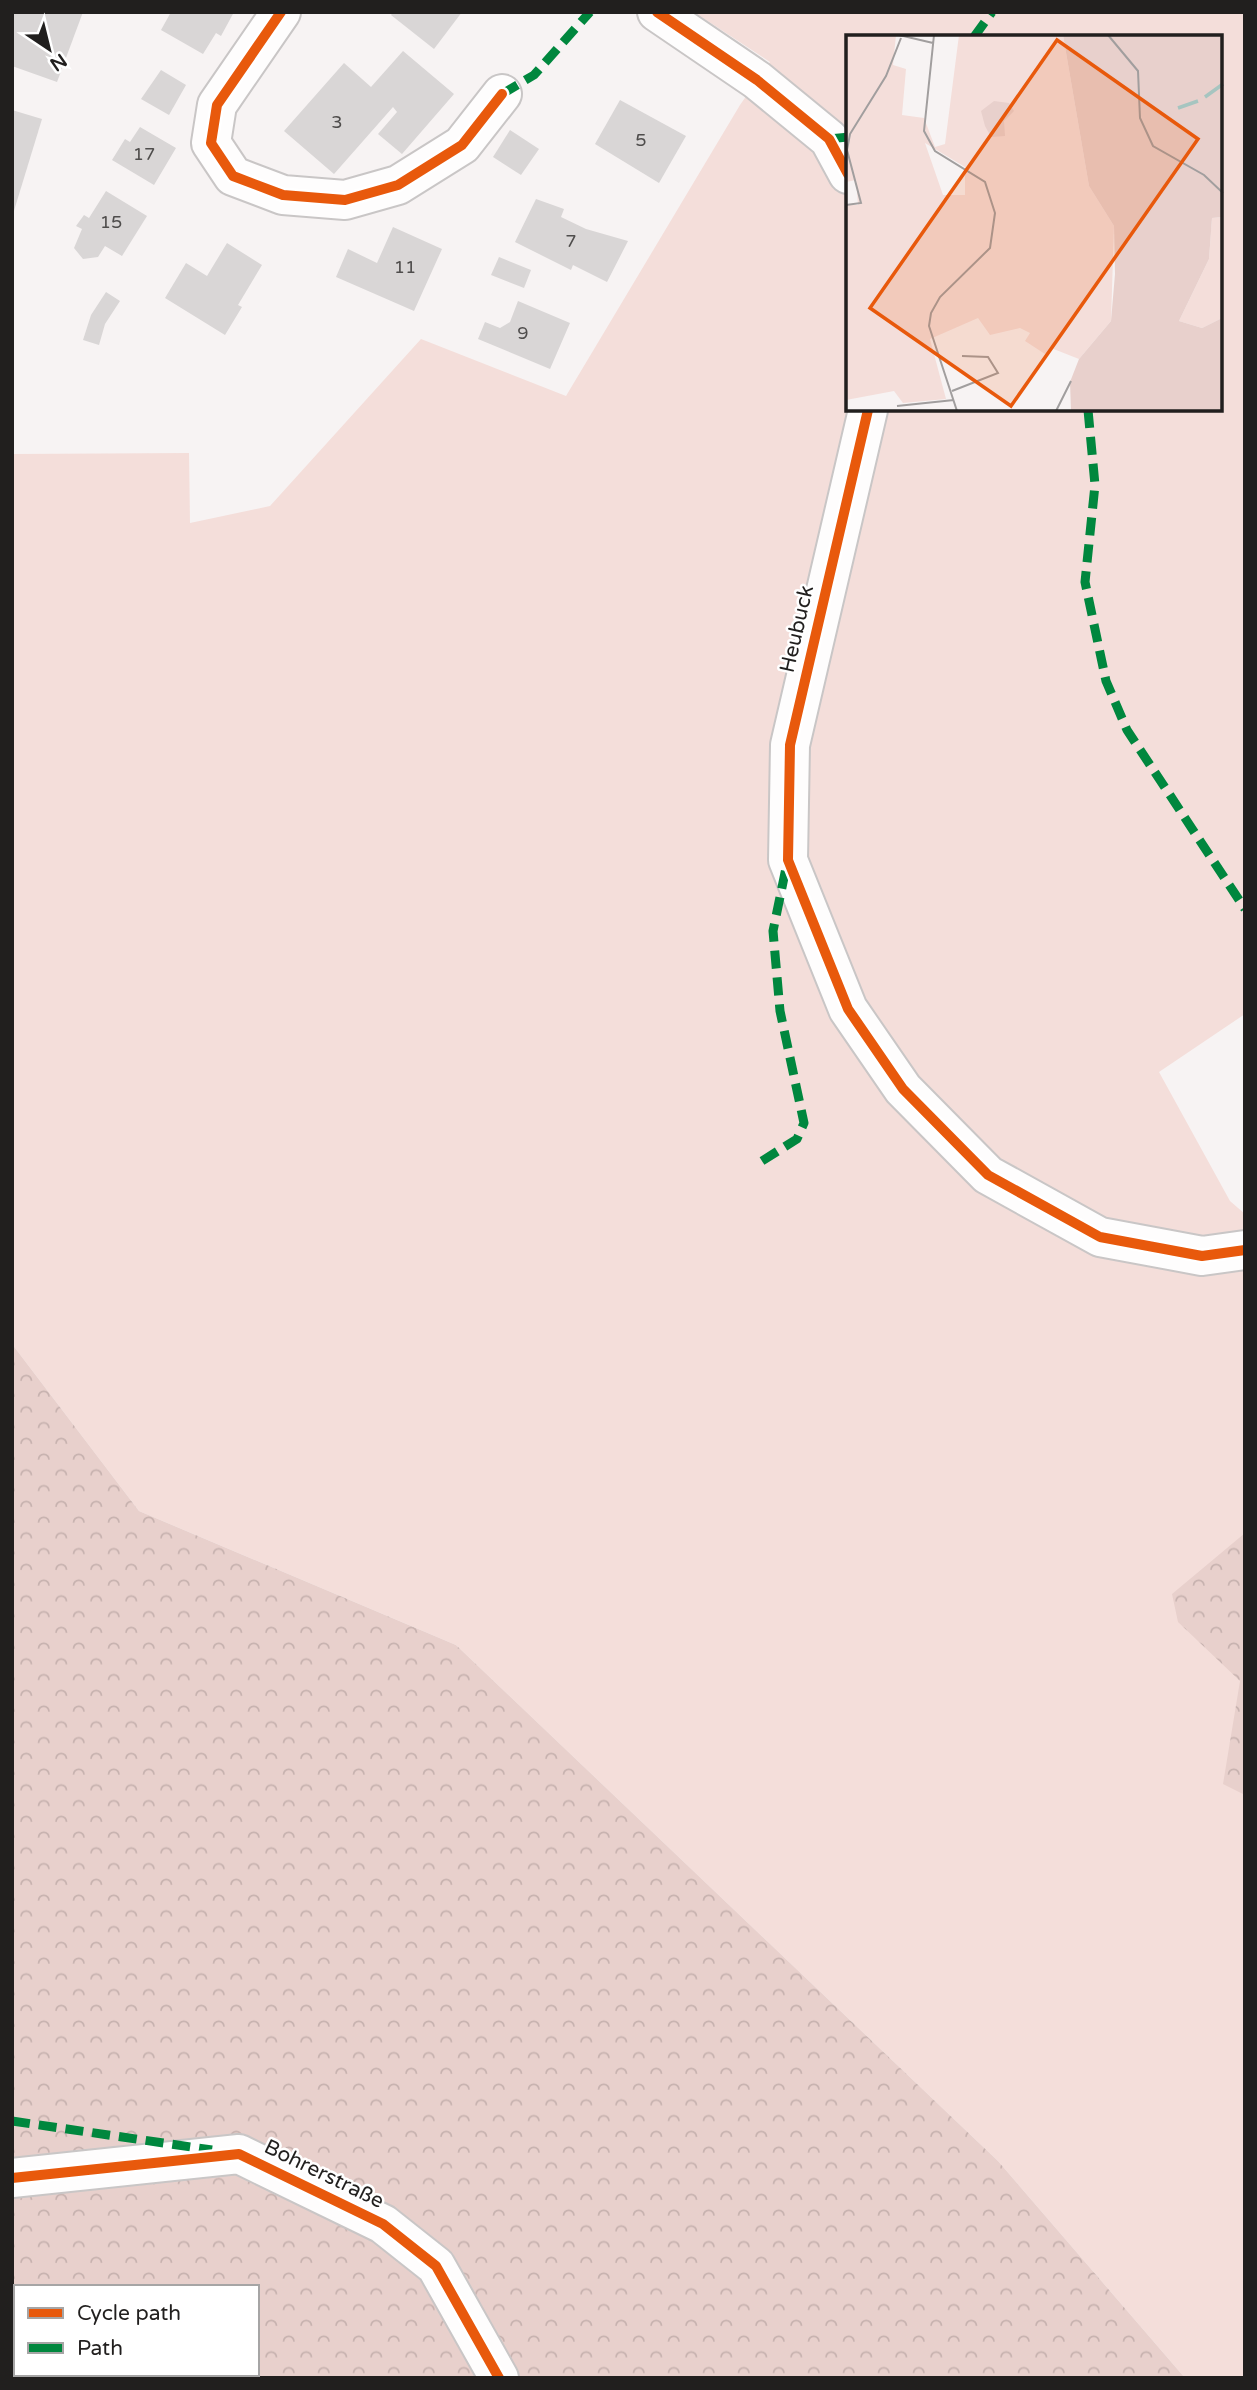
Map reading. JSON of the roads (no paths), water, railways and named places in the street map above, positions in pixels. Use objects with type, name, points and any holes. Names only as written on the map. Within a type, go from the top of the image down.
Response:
[{"type":"street","points":[[281,12],[217,105],[211,144],[233,176],[283,195],[345,200],[398,185],[462,145],[502,94]]},
{"type":"street","points":[[657,12],[757,80],[830,139],[846,170]]},
{"type":"street","name":"Heubuck","points":[[868,411],[790,745],[788,860],[848,1009],[903,1089],[989,1175],[1100,1237],[1202,1256],[1245,1250]]},
{"type":"street","name":"Bohrerstraße","points":[[12,2178],[239,2154],[383,2224],[436,2266],[499,2378]]}]
